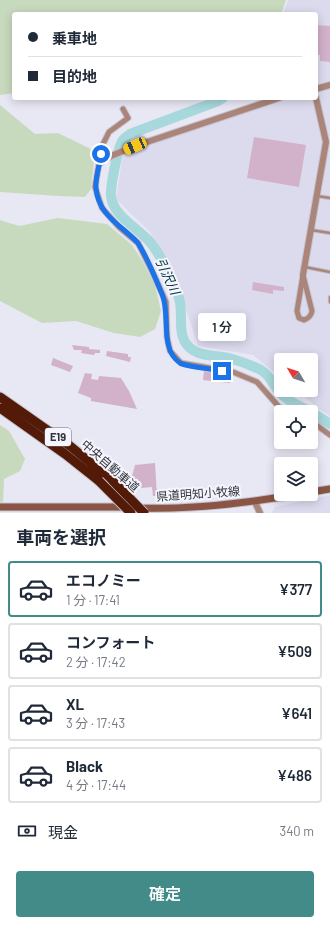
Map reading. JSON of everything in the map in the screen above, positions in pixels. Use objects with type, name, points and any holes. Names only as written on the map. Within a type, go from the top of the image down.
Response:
[{"type":"highway","name":"中央自動車道","points":[[0,397],[70,446],[113,481],[144,513]]},
{"type":"highway","name":"中央自動車道","points":[[0,408],[65,454],[99,481],[131,513]]},
{"type":"main road","points":[[318,491],[330,489]]},
{"type":"main road","name":"県道明知小牧線","points":[[0,507],[102,506],[162,511],[255,502],[274,499]]},
{"type":"street","points":[[318,88],[330,85]]},
{"type":"street","points":[[100,163],[111,156],[135,146],[273,100]]},
{"type":"street","points":[[303,275],[312,311],[308,319],[304,320],[299,318],[297,311],[303,275],[305,267],[326,142],[316,100]]},
{"type":"street","points":[[123,109],[128,118],[109,132],[102,146],[95,187],[102,208],[119,227],[138,243],[153,273],[166,302],[167,338],[170,351],[181,363],[233,372],[257,382],[277,405]]},
{"type":"street","points":[[318,426],[330,435]]},
{"type":"street","points":[[255,502],[260,513]]},
{"type":"lane","points":[[317,196],[330,198]]},
{"type":"lane","points":[[311,230],[330,234]]},
{"type":"lane","points":[[305,267],[330,272]]},
{"type":"lane","points":[[330,297],[330,302]]},
{"type":"shaded area","points":[[288,0],[330,0],[330,416],[318,408],[318,405],[314,405],[305,397],[318,397],[318,353],[274,353],[274,372],[253,355],[198,346],[182,297],[150,232],[116,199],[123,153],[253,110],[256,100],[318,100],[318,12],[284,12]]},
{"type":"shaded area","points":[[330,495],[330,513],[271,513],[275,507],[302,501],[318,501],[318,498]]},
{"type":"green space","points":[[0,0],[286,0],[282,12],[12,12],[12,93],[0,95]]},
{"type":"green space","points":[[0,105],[35,134],[58,133],[95,151],[91,189],[85,197],[0,192]]},
{"type":"green space","points":[[58,218],[107,224],[132,245],[155,285],[161,311],[155,329],[140,337],[114,333],[76,321],[42,323],[0,301],[0,220],[19,226]]},
{"type":"green space","points":[[0,425],[9,431],[25,459],[20,471],[4,479],[3,502],[0,502]]},
{"type":"building","points":[[318,25],[330,26],[330,62],[320,61],[320,55],[318,55]]},
{"type":"building","points":[[254,137],[306,145],[299,187],[247,178]]},
{"type":"building","points":[[253,282],[284,287],[284,291],[273,290],[273,294],[252,290]]},
{"type":"building","points":[[72,345],[100,350],[100,353],[95,353],[94,355],[81,353],[82,350],[74,350]]},
{"type":"building","points":[[107,351],[128,354],[128,357],[131,357],[130,362],[106,356]]},
{"type":"building","points":[[53,358],[73,366],[70,372],[51,365]]},
{"type":"building","points":[[204,371],[231,376],[230,383],[203,380]]},
{"type":"building","points":[[85,373],[92,374],[91,379],[98,380],[99,376],[121,378],[137,409],[91,401],[91,398],[78,393]]},
{"type":"building","points":[[155,463],[157,496],[153,496],[152,487],[130,489],[135,465]]},
{"type":"waterway","name":"引沢川","points":[[220,100],[130,134],[124,138],[117,158],[111,196],[116,210],[150,242],[167,269],[179,298],[181,330],[185,342],[189,347],[198,353],[229,358],[261,370],[267,375],[283,396],[298,405]]},
{"type":"waterway","name":"引沢川","points":[[318,416],[330,424]]},
{"type":"route","points":[[101,154],[95,187],[102,208],[119,227],[138,243],[153,273],[166,302],[167,338],[170,351],[181,363],[222,371]]}]
